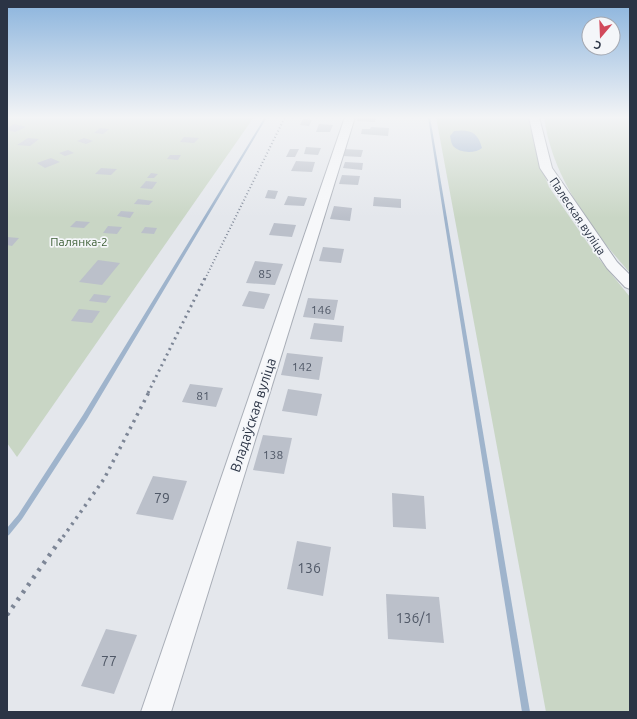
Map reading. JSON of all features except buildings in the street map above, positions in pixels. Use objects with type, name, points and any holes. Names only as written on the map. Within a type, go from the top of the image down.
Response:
[{"type":"street","name":"Владаўская вуліца","points":[[156,712],[339,151]]},
{"type":"street","name":"Палеская вуліца","points":[[542,151],[546,168],[612,265],[630,284]]},
{"type":"green space","name":"Палянка-2","points":[[7,151],[231,151],[17,457],[7,443]]},
{"type":"green space","points":[[442,151],[536,151],[549,187],[596,255],[630,297],[630,712],[546,712]]},
{"type":"green space","points":[[552,151],[630,151],[630,273],[601,238],[575,201]]},
{"type":"water","points":[[461,151],[477,151],[471,152]]},
{"type":"waterway","points":[[7,533],[20,517],[85,417],[246,151]]},
{"type":"waterway","points":[[434,151],[526,712]]},
{"type":"railway","points":[[205,279],[268,151]]},
{"type":"railway","points":[[148,393],[205,278]]},
{"type":"railway","points":[[63,537],[104,479],[149,392]]},
{"type":"railway","points":[[7,615],[63,536]]}]
